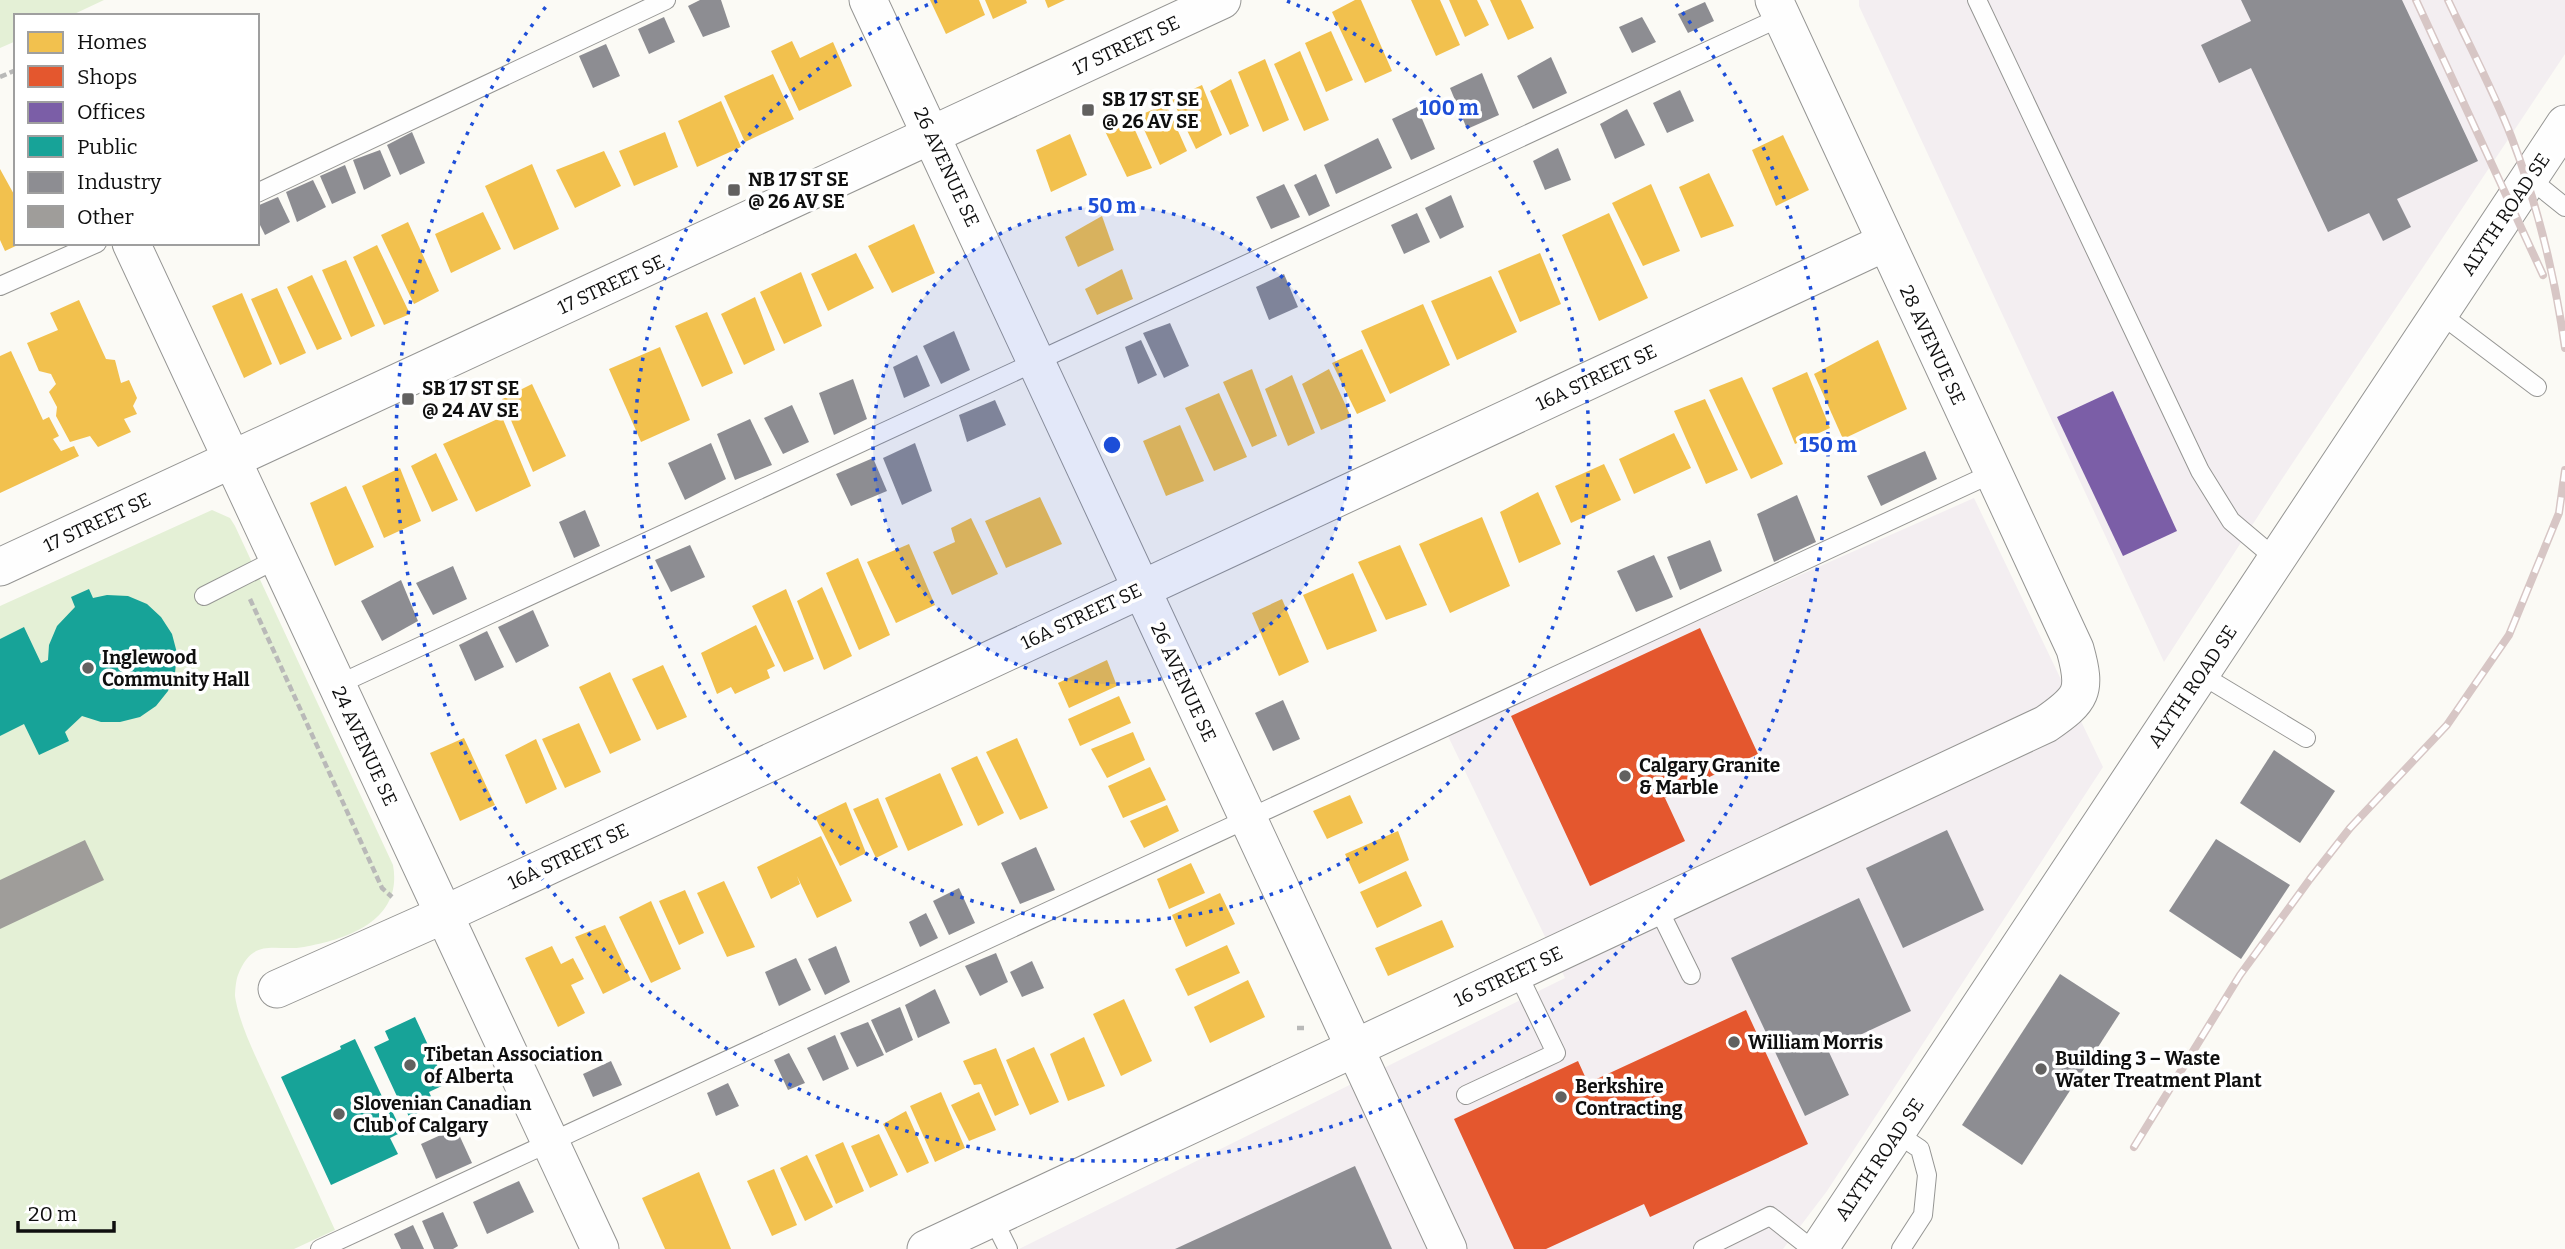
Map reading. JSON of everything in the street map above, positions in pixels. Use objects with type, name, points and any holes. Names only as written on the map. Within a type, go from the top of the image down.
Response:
[{"type":"street","name":"26 AVENUE SE","points":[[869,0],[1448,1249]]},
{"type":"street","name":"17 STREET SE","points":[[0,567],[1222,0]]},
{"type":"street","name":"28 AVENUE SE","points":[[1777,8],[2075,649],[2082,672],[2081,692]]},
{"type":"street","name":"ALYTH ROAD SE","points":[[1819,1249],[2565,124]]},
{"type":"street","name":"16A STREET SE","points":[[277,989],[443,915],[1886,243]]},
{"type":"street","name":"24 AVENUE SE","points":[[139,246],[232,458],[600,1249]]},
{"type":"street","name":"16 STREET SE","points":[[926,1249],[1000,1234],[1354,1048],[2046,724],[2067,709],[2081,692]]},
{"type":"lane","points":[[259,192],[666,0]]},
{"type":"lane","points":[[1976,0],[2200,471],[2231,521],[2276,559]]},
{"type":"lane","points":[[337,685],[1037,362],[1777,8]]},
{"type":"lane","points":[[2529,178],[2565,207]]},
{"type":"lane","points":[[0,286],[92,245]]},
{"type":"lane","points":[[2439,313],[2538,387]]},
{"type":"lane","points":[[320,1249],[1993,473]]},
{"type":"lane","points":[[204,596],[279,558]]},
{"type":"lane","points":[[2200,674],[2306,738]]},
{"type":"lane","points":[[1657,906],[1691,975]]},
{"type":"lane","points":[[1466,1095],[1556,1053],[1517,972]]},
{"type":"lane","points":[[1896,1133],[1920,1149],[1927,1175],[1923,1215],[1901,1249]]},
{"type":"lane","points":[[1703,1249],[1770,1216],[1812,1249]]},
{"type":"path","points":[[247,594],[382,888],[392,897]]},
{"type":"path","points":[[1297,1028],[1307,1028]]},
{"type":"shaded area","points":[[1859,0],[2565,0],[2565,54],[2280,482],[2164,662],[1859,6]]},
{"type":"shaded area","points":[[1974,498],[2103,767],[1827,1191],[1783,1249],[1019,1249],[1565,978],[1446,732]]},
{"type":"green space","points":[[0,0],[104,0],[74,14],[14,14],[14,42],[0,48]]},
{"type":"green space","points":[[212,510],[230,518],[235,526],[393,865],[394,884],[390,900],[369,924],[338,939],[304,947],[258,950],[244,963],[236,982],[237,1007],[245,1031],[335,1230],[294,1249],[0,1249],[0,606]]},
{"type":"building: Homes","points":[[930,0],[979,0],[985,15],[946,34]]},
{"type":"building: Homes","points":[[985,0],[1026,0],[1027,3],[993,19]]},
{"type":"building: Homes","points":[[1045,0],[1065,0],[1048,8]]},
{"type":"building: Homes","points":[[1355,0],[1361,0],[1392,71],[1365,83],[1332,12]]},
{"type":"building: Homes","points":[[1411,0],[1440,0],[1460,45],[1436,56]]},
{"type":"building: Homes","points":[[1449,0],[1477,0],[1489,25],[1465,37]]},
{"type":"building: Homes","points":[[1490,0],[1521,0],[1534,28],[1508,40]]},
{"type":"building: Homes","points":[[1331,31],[1353,80],[1326,92],[1305,43]]},
{"type":"building: Homes","points":[[792,41],[800,58],[833,42],[852,86],[799,111],[771,51]]},
{"type":"building: Homes","points":[[1300,51],[1329,120],[1304,131],[1274,64]]},
{"type":"building: Homes","points":[[1265,59],[1289,120],[1263,132],[1238,72]]},
{"type":"building: Homes","points":[[773,74],[794,119],[745,142],[724,96]]},
{"type":"building: Homes","points":[[1231,79],[1249,126],[1230,135],[1210,91]]},
{"type":"building: Homes","points":[[1202,85],[1222,135],[1196,149],[1172,99]]},
{"type":"building: Homes","points":[[721,101],[741,147],[697,167],[678,121]]},
{"type":"building: Homes","points":[[1166,104],[1187,151],[1160,165],[1138,116]]},
{"type":"building: Homes","points":[[1130,119],[1152,168],[1127,177],[1105,131]]},
{"type":"building: Homes","points":[[665,132],[678,167],[634,186],[619,151]]},
{"type":"building: Homes","points":[[1070,134],[1087,175],[1051,192],[1036,150]]},
{"type":"building: Homes","points":[[1783,135],[1809,190],[1776,206],[1752,150]]},
{"type":"building: Homes","points":[[604,151],[621,186],[575,208],[556,170]]},
{"type":"building: Homes","points":[[532,164],[559,229],[514,250],[485,186]]},
{"type":"building: Homes","points":[[0,169],[14,194],[14,245],[18,245],[5,251],[0,240]]},
{"type":"building: Homes","points":[[1709,173],[1734,226],[1701,238],[1679,187]]},
{"type":"building: Homes","points":[[1651,184],[1680,251],[1643,266],[1612,203]]},
{"type":"building: Homes","points":[[483,212],[501,249],[451,273],[435,234]]},
{"type":"building: Homes","points":[[1609,213],[1648,298],[1599,321],[1562,235]]},
{"type":"building: Homes","points":[[1102,216],[1114,250],[1078,267],[1065,237]]},
{"type":"building: Homes","points":[[408,222],[439,291],[414,304],[381,235]]},
{"type":"building: Homes","points":[[914,224],[935,273],[892,293],[868,246]]},
{"type":"building: Homes","points":[[377,245],[410,314],[384,325],[353,257]]},
{"type":"building: Homes","points":[[856,253],[874,288],[828,311],[811,274]]},
{"type":"building: Homes","points":[[1540,253],[1561,304],[1520,322],[1498,271]]},
{"type":"building: Homes","points":[[346,260],[375,326],[351,337],[322,270]]},
{"type":"building: Homes","points":[[1122,269],[1133,299],[1097,315],[1085,289]]},
{"type":"building: Homes","points":[[801,272],[822,326],[784,344],[760,292]]},
{"type":"building: Homes","points":[[312,275],[342,339],[317,350],[287,287]]},
{"type":"building: Homes","points":[[1491,276],[1517,332],[1457,360],[1431,301]]},
{"type":"building: Homes","points":[[277,288],[306,353],[280,365],[251,299]]},
{"type":"building: Homes","points":[[242,293],[272,364],[244,378],[212,306]]},
{"type":"building: Homes","points":[[755,297],[775,350],[744,365],[721,314]]},
{"type":"building: Homes","points":[[79,300],[106,359],[115,360],[121,383],[129,380],[137,398],[133,406],[137,414],[124,419],[131,432],[98,447],[90,436],[70,442],[56,416],[57,407],[49,392],[56,384],[51,374],[39,371],[27,343],[58,330],[50,313]]},
{"type":"building: Homes","points":[[1423,304],[1450,365],[1390,394],[1361,331]]},
{"type":"building: Homes","points":[[707,312],[733,373],[702,387],[675,326]]},
{"type":"building: Homes","points":[[1878,340],[1907,409],[1843,439],[1814,374]]},
{"type":"building: Homes","points":[[660,347],[690,420],[641,442],[609,369]]},
{"type":"building: Homes","points":[[1362,349],[1386,401],[1357,414],[1332,363]]},
{"type":"building: Homes","points":[[11,351],[43,420],[49,417],[59,436],[53,439],[61,451],[74,446],[79,456],[0,493],[0,356]]},
{"type":"building: Homes","points":[[1252,369],[1277,436],[1252,447],[1223,382]]},
{"type":"building: Homes","points":[[1329,369],[1351,417],[1321,430],[1302,384]]},
{"type":"building: Homes","points":[[1807,372],[1830,428],[1795,444],[1772,388]]},
{"type":"building: Homes","points":[[1292,375],[1315,433],[1288,446],[1265,389]]},
{"type":"building: Homes","points":[[1742,377],[1783,464],[1751,479],[1709,390]]},
{"type":"building: Homes","points":[[532,384],[566,456],[533,472],[502,399]]},
{"type":"building: Homes","points":[[1219,393],[1247,457],[1214,471],[1185,408]]},
{"type":"building: Homes","points":[[1705,399],[1738,470],[1706,484],[1674,411]]},
{"type":"building: Homes","points":[[502,417],[531,486],[476,512],[443,444]]},
{"type":"building: Homes","points":[[1180,425],[1204,481],[1166,496],[1143,441]]},
{"type":"building: Homes","points":[[1674,433],[1691,468],[1634,494],[1619,459]]},
{"type":"building: Homes","points":[[436,453],[458,500],[432,512],[411,466]]},
{"type":"building: Homes","points":[[1604,464],[1621,500],[1571,523],[1555,486]]},
{"type":"building: Homes","points":[[400,468],[421,521],[384,538],[362,486]]},
{"type":"building: Homes","points":[[346,486],[374,547],[335,566],[310,503]]},
{"type":"building: Homes","points":[[1538,492],[1561,544],[1519,563],[1500,512]]},
{"type":"building: Homes","points":[[1040,497],[1062,544],[1006,568],[985,521]]},
{"type":"building: Homes","points":[[1482,517],[1510,586],[1450,613],[1419,544]]},
{"type":"building: Homes","points":[[971,518],[998,574],[952,595],[933,552],[955,542],[951,528]]},
{"type":"building: Homes","points":[[909,544],[935,605],[896,623],[867,562]]},
{"type":"building: Homes","points":[[1400,545],[1427,605],[1386,620],[1358,562]]},
{"type":"building: Homes","points":[[858,558],[890,635],[859,650],[826,573]]},
{"type":"building: Homes","points":[[1353,573],[1377,631],[1327,650],[1303,595]]},
{"type":"building: Homes","points":[[822,587],[852,656],[824,670],[797,601]]},
{"type":"building: Homes","points":[[786,589],[814,659],[784,672],[752,606]]},
{"type":"building: Homes","points":[[1282,599],[1309,662],[1279,676],[1252,613]]},
{"type":"building: Homes","points":[[756,625],[775,666],[767,670],[770,678],[735,694],[731,687],[717,694],[701,653]]},
{"type":"building: Homes","points":[[1107,660],[1117,686],[1069,708],[1058,683]]},
{"type":"building: Homes","points":[[663,665],[687,717],[657,730],[632,679]]},
{"type":"building: Homes","points":[[610,672],[641,740],[610,754],[579,687]]},
{"type":"building: Homes","points":[[1119,696],[1131,723],[1080,746],[1068,719]]},
{"type":"building: Homes","points":[[579,723],[601,772],[565,788],[542,739]]},
{"type":"building: Homes","points":[[1133,732],[1145,760],[1107,778],[1091,749]]},
{"type":"building: Homes","points":[[464,738],[495,805],[460,821],[430,753]]},
{"type":"building: Homes","points":[[1017,738],[1048,808],[1020,820],[986,752]]},
{"type":"building: Homes","points":[[536,739],[557,789],[526,804],[505,755]]},
{"type":"building: Homes","points":[[977,756],[1004,813],[978,826],[951,768]]},
{"type":"building: Homes","points":[[1150,767],[1166,800],[1123,818],[1108,786]]},
{"type":"building: Homes","points":[[940,773],[963,825],[908,851],[885,798]]},
{"type":"building: Homes","points":[[1350,795],[1363,823],[1327,839],[1313,811]]},
{"type":"building: Homes","points":[[878,798],[898,847],[876,858],[853,809]]},
{"type":"building: Homes","points":[[846,802],[866,853],[840,866],[815,817]]},
{"type":"building: Homes","points":[[1167,805],[1179,831],[1144,848],[1130,821]]},
{"type":"building: Homes","points":[[1398,831],[1409,860],[1359,884],[1345,854]]},
{"type":"building: Homes","points":[[821,836],[852,901],[817,918],[797,876],[800,884],[771,899],[757,867]]},
{"type":"building: Homes","points":[[1191,863],[1205,893],[1169,909],[1157,879]]},
{"type":"building: Homes","points":[[1406,871],[1422,906],[1377,928],[1360,892]]},
{"type":"building: Homes","points":[[724,881],[755,947],[727,957],[697,893]]},
{"type":"building: Homes","points":[[685,890],[704,933],[679,945],[659,901]]},
{"type":"building: Homes","points":[[1220,893],[1235,924],[1186,947],[1172,915]]},
{"type":"building: Homes","points":[[651,901],[681,969],[651,983],[619,917]]},
{"type":"building: Homes","points":[[1442,920],[1454,947],[1388,976],[1375,948]]},
{"type":"building: Homes","points":[[605,925],[631,980],[603,994],[575,937]]},
{"type":"building: Homes","points":[[1227,945],[1240,973],[1188,996],[1175,969]]},
{"type":"building: Homes","points":[[552,946],[561,964],[573,958],[584,979],[571,985],[585,1013],[558,1027],[525,958]]},
{"type":"building: Homes","points":[[1248,980],[1265,1017],[1210,1043],[1194,1007]]},
{"type":"building: Homes","points":[[1124,999],[1152,1061],[1121,1076],[1093,1014]]},
{"type":"building: Homes","points":[[1084,1037],[1105,1086],[1068,1101],[1050,1054]]},
{"type":"building: Homes","points":[[1034,1047],[1059,1102],[1030,1115],[1006,1060]]},
{"type":"building: Homes","points":[[996,1048],[1019,1105],[995,1116],[981,1084],[974,1085],[963,1061]]},
{"type":"building: Homes","points":[[941,1092],[965,1148],[935,1162],[910,1106]]},
{"type":"building: Homes","points":[[979,1092],[996,1130],[969,1141],[951,1105]]},
{"type":"building: Homes","points":[[906,1111],[929,1163],[907,1173],[883,1124]]},
{"type":"building: Homes","points":[[879,1134],[898,1175],[870,1188],[851,1146]]},
{"type":"building: Homes","points":[[843,1142],[864,1191],[836,1204],[815,1155]]},
{"type":"building: Homes","points":[[807,1155],[833,1207],[805,1221],[780,1168]]},
{"type":"building: Homes","points":[[774,1169],[797,1225],[772,1236],[747,1181]]},
{"type":"building: Homes","points":[[699,1172],[731,1249],[665,1249],[642,1198]]},
{"type":"building: Shops","name":"Calgary Granite & Marble","points":[[1700,628],[1758,754],[1665,798],[1685,841],[1590,886],[1511,716]]},
{"type":"building: Shops","points":[[1746,1010],[1808,1144],[1650,1217],[1644,1204],[1546,1249],[1514,1249],[1454,1119],[1578,1061],[1588,1083]]},
{"type":"building: Offices","points":[[2113,391],[2177,531],[2123,556],[2057,417]]},
{"type":"building: Public","name":"Inglewood Community Hall","points":[[89,589],[93,598],[107,595],[128,596],[147,604],[161,617],[172,634],[177,653],[175,673],[168,691],[156,706],[140,717],[120,722],[101,722],[82,716],[65,732],[69,741],[39,755],[24,724],[0,736],[0,639],[24,627],[41,663],[48,660],[49,645],[57,626],[75,607],[71,597]]},
{"type":"building: Public","name":"Tibetan Association of Alberta","points":[[415,1017],[446,1084],[429,1092],[435,1105],[409,1117],[374,1047],[389,1040],[385,1031]]},
{"type":"building: Public","name":"Slovenian Canadian Club of Calgary","points":[[355,1039],[387,1107],[378,1111],[380,1116],[392,1111],[402,1132],[390,1138],[398,1154],[331,1185],[281,1077],[341,1049],[340,1046]]},
{"type":"building: Industry","points":[[700,0],[721,0],[730,27],[703,37],[688,6]]},
{"type":"building: Industry","points":[[2241,0],[2402,0],[2478,161],[2397,199],[2411,227],[2383,241],[2369,213],[2328,232],[2251,68],[2219,83],[2201,45],[2251,21]]},
{"type":"building: Industry","points":[[1705,2],[1714,21],[1688,33],[1678,14]]},
{"type":"building: Industry","points":[[664,17],[675,42],[649,54],[638,29]]},
{"type":"building: Industry","points":[[1642,17],[1656,42],[1632,53],[1619,27]]},
{"type":"building: Industry","points":[[606,44],[620,76],[593,88],[579,56]]},
{"type":"building: Industry","points":[[1551,57],[1567,93],[1533,109],[1517,76]]},
{"type":"building: Industry","points":[[1482,73],[1499,115],[1467,129],[1450,88]]},
{"type":"building: Industry","points":[[1680,90],[1694,121],[1667,133],[1653,103]]},
{"type":"building: Industry","points":[[1417,107],[1435,149],[1411,160],[1392,119]]},
{"type":"building: Industry","points":[[1627,109],[1645,145],[1615,159],[1600,124]]},
{"type":"building: Industry","points":[[412,132],[425,163],[400,175],[387,145]]},
{"type":"building: Industry","points":[[1378,138],[1392,168],[1336,194],[1324,165]]},
{"type":"building: Industry","points":[[1558,148],[1571,180],[1545,190],[1533,161]]},
{"type":"building: Industry","points":[[380,150],[391,176],[364,190],[353,160]]},
{"type":"building: Industry","points":[[345,165],[356,193],[332,204],[320,176]]},
{"type":"building: Industry","points":[[1316,174],[1330,206],[1309,216],[1294,185]]},
{"type":"building: Industry","points":[[313,180],[326,207],[297,222],[286,192]]},
{"type":"building: Industry","points":[[1284,184],[1300,217],[1271,229],[1256,197]]},
{"type":"building: Industry","points":[[1451,195],[1464,227],[1440,239],[1425,208]]},
{"type":"building: Industry","points":[[278,197],[290,222],[265,235],[259,223],[259,205]]},
{"type":"building: Industry","points":[[1417,213],[1430,242],[1404,254],[1391,225]]},
{"type":"building: Industry","points":[[1284,274],[1298,307],[1269,320],[1256,287]]},
{"type":"building: Industry","points":[[1170,323],[1189,366],[1164,378],[1143,333]]},
{"type":"building: Industry","points":[[954,331],[970,370],[941,384],[923,346]]},
{"type":"building: Industry","points":[[1141,340],[1157,375],[1138,384],[1125,347]]},
{"type":"building: Industry","points":[[917,355],[930,386],[904,398],[893,367]]},
{"type":"building: Industry","points":[[853,379],[867,419],[834,435],[819,393]]},
{"type":"building: Industry","points":[[995,400],[1006,425],[967,442],[959,415]]},
{"type":"building: Industry","points":[[792,405],[809,442],[783,454],[764,418]]},
{"type":"building: Industry","points":[[750,419],[772,465],[735,480],[717,434]]},
{"type":"building: Industry","points":[[711,443],[726,479],[685,500],[668,463]]},
{"type":"building: Industry","points":[[915,443],[932,491],[902,505],[883,458]]},
{"type":"building: Industry","points":[[1925,451],[1937,479],[1881,506],[1867,476]]},
{"type":"building: Industry","points":[[873,458],[887,491],[851,506],[836,474]]},
{"type":"building: Industry","points":[[1797,495],[1816,542],[1774,562],[1757,514]]},
{"type":"building: Industry","points":[[585,510],[600,546],[574,558],[559,522]]},
{"type":"building: Industry","points":[[1710,540],[1722,571],[1680,590],[1667,557]]},
{"type":"building: Industry","points":[[690,545],[705,577],[671,592],[655,560]]},
{"type":"building: Industry","points":[[1654,555],[1673,597],[1636,612],[1617,571]]},
{"type":"building: Industry","points":[[453,566],[467,599],[433,615],[416,583]]},
{"type":"building: Industry","points":[[401,580],[418,621],[382,641],[361,601]]},
{"type":"building: Industry","points":[[533,610],[549,646],[516,663],[498,627]]},
{"type":"building: Industry","points":[[487,631],[504,667],[475,681],[459,645]]},
{"type":"building: Industry","points":[[1283,700],[1300,739],[1273,751],[1255,713]]},
{"type":"building: Industry","points":[[2274,750],[2335,791],[2300,843],[2240,803]]},
{"type":"building: Industry","points":[[1947,830],[1984,910],[1903,948],[1866,868]]},
{"type":"building: Industry","points":[[2216,839],[2290,885],[2241,959],[2169,911]]},
{"type":"building: Industry","points":[[1036,847],[1055,890],[1020,904],[1001,863]]},
{"type":"building: Industry","points":[[959,888],[975,923],[949,935],[933,901]]},
{"type":"building: Industry","points":[[1859,898],[1911,1011],[1828,1050],[1849,1095],[1805,1116],[1731,958]]},
{"type":"building: Industry","points":[[926,913],[938,938],[920,947],[909,922]]},
{"type":"building: Industry","points":[[836,946],[850,982],[825,995],[808,959]]},
{"type":"building: Industry","points":[[996,953],[1008,982],[980,996],[965,966]]},
{"type":"building: Industry","points":[[796,958],[811,990],[779,1006],[765,972]]},
{"type":"building: Industry","points":[[1032,961],[1044,988],[1022,997],[1010,972]]},
{"type":"building: Industry","name":"Building 3 – Waste Water Treatment Plant","points":[[2060,974],[2120,1013],[2022,1165],[1962,1125]]},
{"type":"building: Industry","points":[[935,989],[950,1023],[918,1038],[905,1005]]},
{"type":"building: Industry","points":[[900,1007],[913,1040],[886,1053],[871,1020]]},
{"type":"building: Industry","points":[[868,1022],[884,1055],[857,1067],[840,1033]]},
{"type":"building: Industry","points":[[835,1035],[849,1069],[823,1081],[807,1048]]},
{"type":"building: Industry","points":[[789,1053],[805,1083],[788,1090],[774,1060]]},
{"type":"building: Industry","points":[[611,1061],[622,1085],[593,1097],[583,1074]]},
{"type":"building: Industry","points":[[728,1083],[739,1106],[716,1116],[707,1093]]},
{"type":"building: Industry","points":[[456,1128],[472,1163],[436,1179],[421,1144]]},
{"type":"building: Industry","points":[[1355,1166],[1392,1249],[1175,1249]]},
{"type":"building: Industry","points":[[519,1181],[534,1212],[487,1234],[473,1202]]},
{"type":"building: Industry","points":[[443,1212],[458,1246],[453,1249],[434,1249],[422,1221]]},
{"type":"building: Industry","points":[[413,1225],[424,1249],[401,1249],[394,1234]]},
{"type":"building: Other","points":[[85,840],[104,880],[0,929],[0,880]]},
{"type":"railway","points":[[2416,0],[2543,275]]},
{"type":"railway","points":[[2448,0],[2497,102],[2529,187],[2544,240],[2565,348]]},
{"type":"railway","points":[[2134,1147],[2240,975],[2310,879],[2350,828],[2447,725],[2509,635],[2559,513],[2565,470]]},
{"type":"place","name":"SB 17 ST SE @ 26 AV SE","points":[[1088,110]]},
{"type":"place","name":"NB 17 ST SE @ 26 AV SE","points":[[734,190]]},
{"type":"place","name":"SB 17 ST SE @ 24 AV SE","points":[[408,399]]},
{"type":"place","name":"Inglewood Community Hall","points":[[88,668]]},
{"type":"place","name":"Calgary Granite & Marble","points":[[1625,776]]},
{"type":"place","name":"William Morris","points":[[1734,1042]]},
{"type":"place","name":"Tibetan Association of Alberta","points":[[410,1065]]},
{"type":"place","name":"Building 3 – Waste Water Treatment Plant","points":[[2041,1069]]},
{"type":"place","name":"Berkshire Contracting","points":[[1561,1097]]},
{"type":"place","name":"Slovenian Canadian Club of Calgary","points":[[339,1114]]}]
